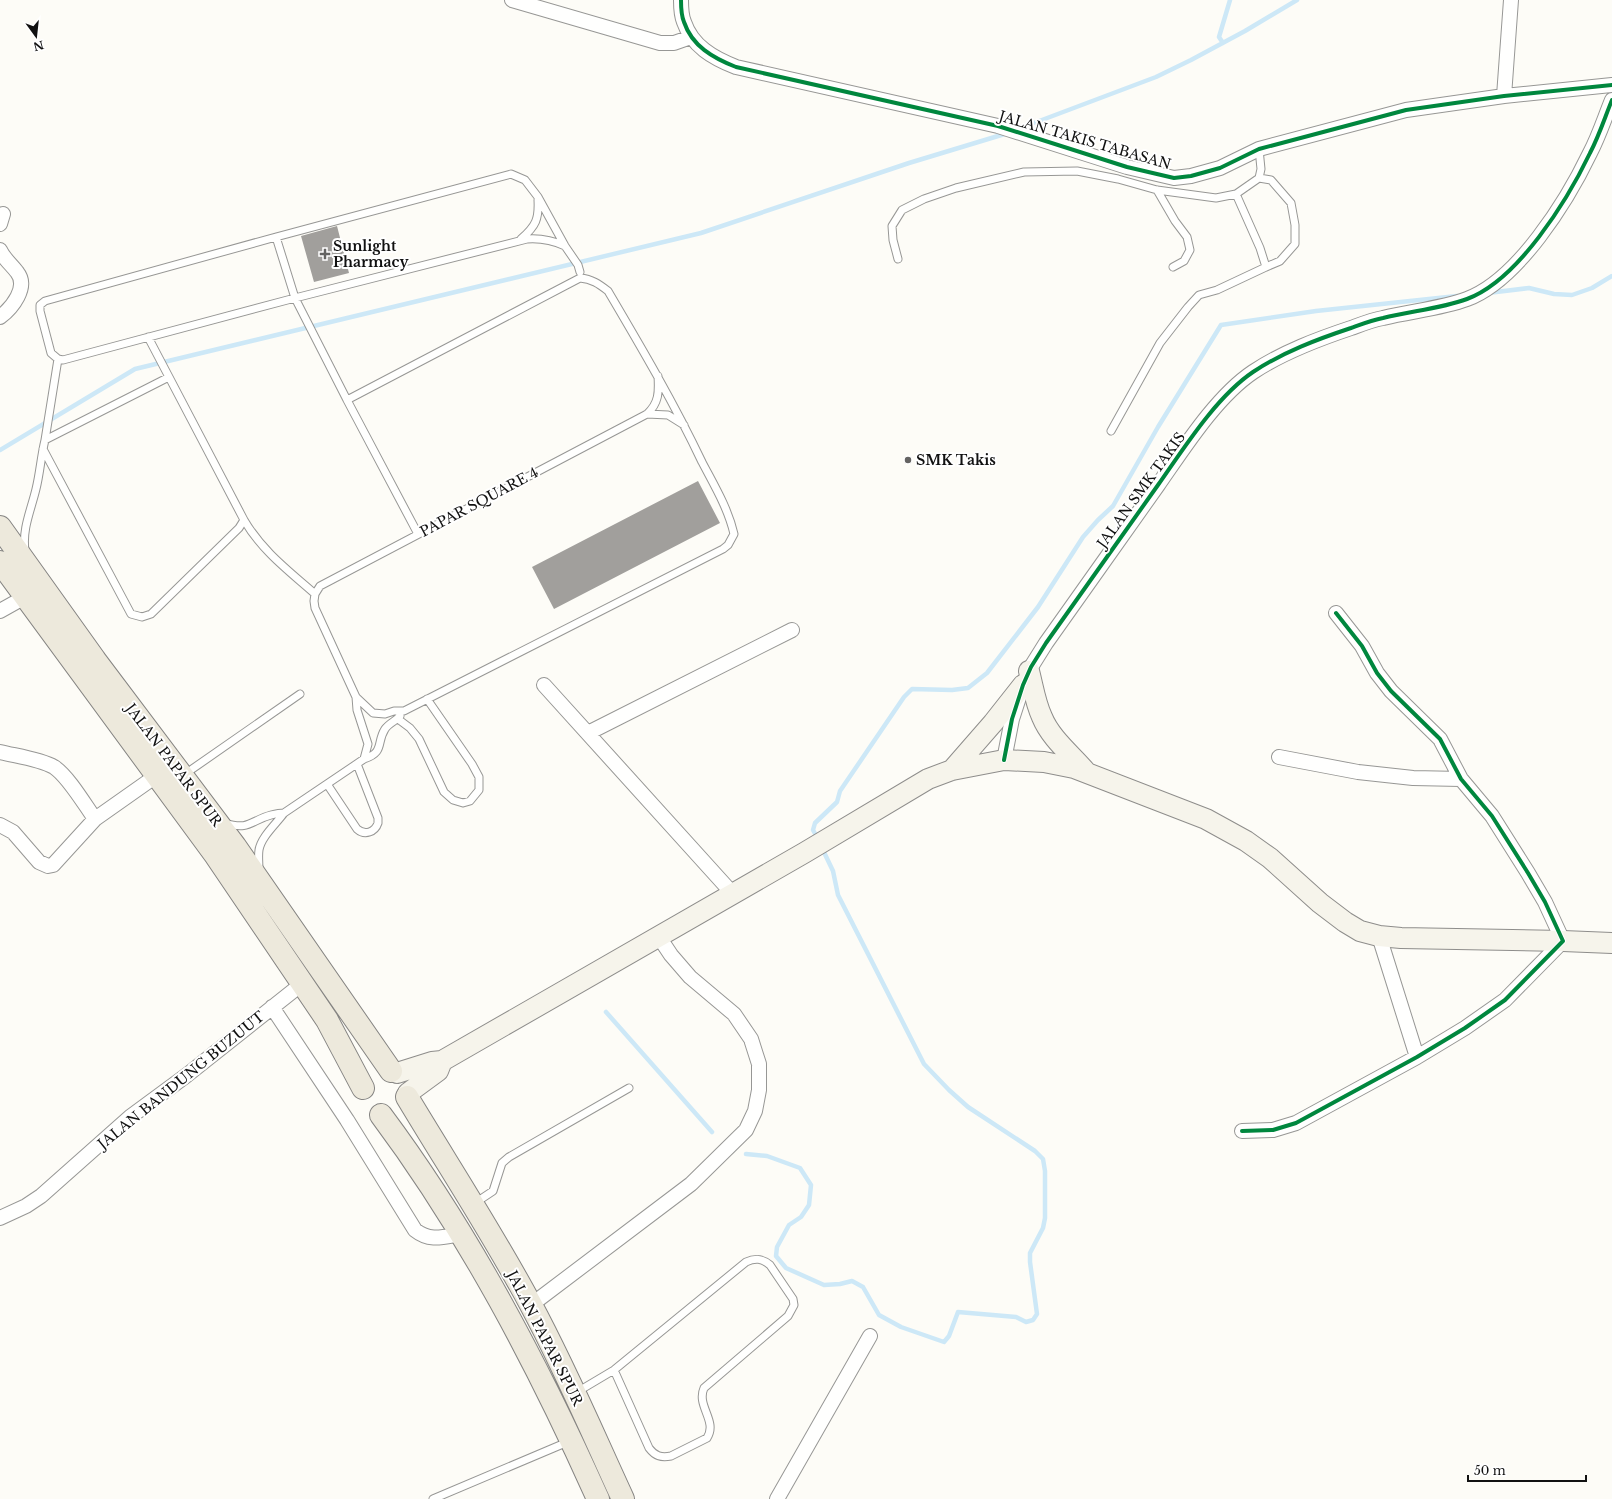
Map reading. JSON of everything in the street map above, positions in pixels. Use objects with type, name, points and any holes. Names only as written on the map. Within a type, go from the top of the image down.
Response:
[{"type":"main road","name":"JALAN PAPAR SPUR","points":[[0,527],[95,660],[215,819],[394,1072]]},
{"type":"main road","points":[[0,562],[216,856],[327,1020],[363,1088]]},
{"type":"main road","points":[[952,770],[993,723],[1026,678],[1042,718],[1058,741],[1087,773]]},
{"type":"main road","points":[[394,1072],[432,1062],[442,1061],[804,853],[928,779],[952,770],[1004,760],[1044,762],[1074,768],[1206,819],[1246,841],[1270,858],[1320,903],[1345,922],[1360,931],[1379,936],[1408,938],[1563,941],[1612,944]]},
{"type":"main road","points":[[408,1095],[403,1078],[394,1072],[384,1070],[370,1075],[365,1081],[362,1095],[368,1108],[381,1115],[395,1113],[400,1109],[408,1095],[438,1071],[442,1061]]},
{"type":"main road","name":"JALAN PAPAR SPUR","points":[[408,1095],[531,1305],[623,1499]]},
{"type":"main road","name":"JALAN PAPAR SPUR","points":[[381,1115],[409,1152],[440,1198],[507,1312],[572,1440],[598,1499]]},
{"type":"street","points":[[512,0],[660,43],[674,43],[690,37]]},
{"type":"street","name":"JALAN TAKIS TABASAN","points":[[681,0],[683,21],[690,37],[703,50],[736,67],[998,126],[1127,167],[1174,178],[1192,176],[1220,168],[1259,149],[1406,110],[1504,96],[1612,85]]},
{"type":"street","points":[[1504,96],[1511,0]]},
{"type":"street","name":"JALAN SMK TAKIS","points":[[1004,760],[1012,719],[1026,678],[1046,643],[1180,454],[1213,411],[1235,386],[1253,372],[1278,357],[1322,338],[1381,318],[1467,299],[1482,292],[1497,282],[1512,268],[1543,231],[1566,196],[1590,153],[1612,100]]},
{"type":"street","points":[[0,250],[4,259],[17,271],[22,284],[21,289],[10,308],[0,318]]},
{"type":"street","points":[[0,611],[25,597]]},
{"type":"street","points":[[1242,1131],[1273,1130],[1296,1123],[1465,1028],[1505,1000],[1563,941],[1545,902],[1492,816],[1461,779],[1440,739],[1391,691],[1377,673],[1362,646],[1336,613]]},
{"type":"street","points":[[588,733],[792,630]]},
{"type":"street","points":[[544,685],[732,894]]},
{"type":"street","points":[[0,752],[44,763],[57,770],[64,776],[95,819]]},
{"type":"street","points":[[1279,757],[1358,772],[1413,778],[1461,779]]},
{"type":"street","points":[[0,825],[13,832],[39,862],[48,866],[57,862],[95,819],[156,776]]},
{"type":"street","points":[[531,1305],[691,1184],[746,1130],[755,1111],[759,1090],[759,1064],[751,1039],[734,1014],[690,977],[671,956],[659,936]]},
{"type":"street","points":[[1379,936],[1417,1056]]},
{"type":"street","name":"JALAN BANDUNG BUZUUT","points":[[0,1218],[26,1206],[41,1196],[130,1117],[303,983]]},
{"type":"street","points":[[272,1007],[415,1230],[422,1236],[431,1238],[461,1234]]},
{"type":"street","points":[[777,1499],[870,1336]]},
{"type":"lane","points":[[1259,149],[1259,178]]},
{"type":"lane","points":[[898,259],[893,240],[892,226],[902,210],[924,199],[956,188],[1024,172],[1070,171],[1118,179],[1157,190],[1216,198],[1236,194],[1259,178],[1271,180],[1291,203],[1295,225],[1295,244],[1280,261],[1217,290],[1199,295],[1160,343],[1111,431]]},
{"type":"lane","points":[[259,880],[259,850],[261,844],[264,837],[276,825],[284,813],[364,759],[373,756],[380,747],[388,725],[398,719],[404,711],[728,545],[734,534],[725,507],[658,376],[608,291],[598,283],[579,272],[538,198],[525,180],[511,174],[45,301],[40,305],[40,311],[51,353],[58,359],[63,360],[295,298],[520,241],[543,239],[557,242],[566,249]]},
{"type":"lane","points":[[1157,190],[1175,221],[1187,237],[1190,250],[1184,261],[1173,267]]},
{"type":"lane","points":[[1236,194],[1260,248],[1266,267]]},
{"type":"lane","points":[[520,241],[535,226],[538,210],[538,198]]},
{"type":"lane","points":[[276,237],[295,298],[418,534]]},
{"type":"lane","points":[[347,400],[579,272]]},
{"type":"lane","points":[[148,337],[163,368],[253,535],[270,555],[315,594],[315,608],[356,697],[357,710],[368,744],[364,759]]},
{"type":"lane","points":[[26,564],[23,538],[36,489],[44,449],[58,359]]},
{"type":"lane","name":"PAPAR SQUARE 4","points":[[315,594],[320,586],[328,580],[647,414],[653,409],[658,398],[658,376]]},
{"type":"lane","points":[[45,440],[168,377]]},
{"type":"lane","points":[[647,414],[668,415],[685,427]]},
{"type":"lane","points":[[44,449],[131,614],[142,617],[151,614],[239,528],[244,520]]},
{"type":"lane","points":[[183,776],[300,694]]},
{"type":"lane","points":[[356,697],[373,713],[385,714],[394,711],[404,711]]},
{"type":"lane","points":[[398,719],[410,728],[419,739],[444,792],[453,800],[463,803],[470,801],[479,790],[480,777],[427,699]]},
{"type":"lane","points":[[327,784],[360,833],[365,834],[374,830],[378,823],[378,818],[357,764]]},
{"type":"lane","points":[[215,819],[237,826],[242,826],[256,822],[270,815],[284,813]]},
{"type":"lane","points":[[473,1205],[486,1197],[493,1190],[502,1163],[509,1157],[629,1088]]},
{"type":"lane","points":[[574,1393],[614,1370],[746,1262],[752,1259],[758,1259],[770,1265],[793,1299],[794,1305],[788,1316],[704,1388],[702,1398],[711,1427],[707,1438],[671,1456],[664,1458],[652,1453],[614,1370]]},
{"type":"lane","points":[[433,1499],[572,1440]]},
{"type":"building","name":"Sunlight Pharmacy","points":[[337,226],[349,273],[314,282],[301,236]]},
{"type":"building","points":[[698,481],[720,523],[554,609],[532,567]]},
{"type":"waterway","points":[[1223,43],[1219,37],[1230,0]]},
{"type":"waterway","points":[[1018,129],[1156,77],[1245,31],[1297,0]]},
{"type":"waterway","points":[[0,450],[135,369],[701,233],[909,163],[1008,133]]},
{"type":"waterway","points":[[1488,293],[1529,288],[1554,294],[1572,295],[1592,288],[1612,276]]},
{"type":"waterway","points":[[818,839],[813,830],[815,823],[837,802],[840,791],[904,697],[912,689],[952,690],[968,688],[987,673],[1038,607],[1083,537],[1113,506],[1158,427],[1221,325],[1316,311],[1457,296]]},
{"type":"waterway","points":[[746,1154],[767,1156],[800,1168],[811,1185],[809,1205],[801,1217],[789,1225],[777,1247],[776,1256],[786,1268],[824,1285],[840,1284],[852,1281],[863,1287],[879,1315],[901,1327],[944,1342],[949,1336],[958,1312],[1016,1317],[1026,1322],[1033,1320],[1037,1314],[1030,1253],[1043,1228],[1045,1218],[1045,1171],[1043,1159],[1035,1151],[968,1107],[924,1064],[838,895],[833,871],[822,848]]},
{"type":"waterway","points":[[606,1012],[712,1132]]},
{"type":"cycle path","points":[[681,0],[683,19],[692,38],[704,50],[719,60],[736,67],[998,126],[1127,167],[1174,178],[1191,176],[1220,168],[1259,149],[1406,110],[1504,96],[1612,85]]},
{"type":"cycle path","points":[[1004,760],[1012,719],[1023,685],[1031,667],[1046,643],[1201,424],[1226,395],[1239,383],[1264,365],[1313,341],[1375,320],[1436,308],[1467,299],[1486,289],[1504,275],[1522,257],[1539,237],[1554,215],[1593,147],[1612,100]]},
{"type":"cycle path","points":[[1242,1131],[1273,1130],[1296,1123],[1417,1057],[1465,1028],[1505,1000],[1563,941],[1545,902],[1528,873],[1492,816],[1461,779],[1440,739],[1391,691],[1377,673],[1362,646],[1336,613]]},
{"type":"place","name":"Sunlight Pharmacy","points":[[325,254]]},
{"type":"place","name":"SMK Takis","points":[[908,460]]}]
